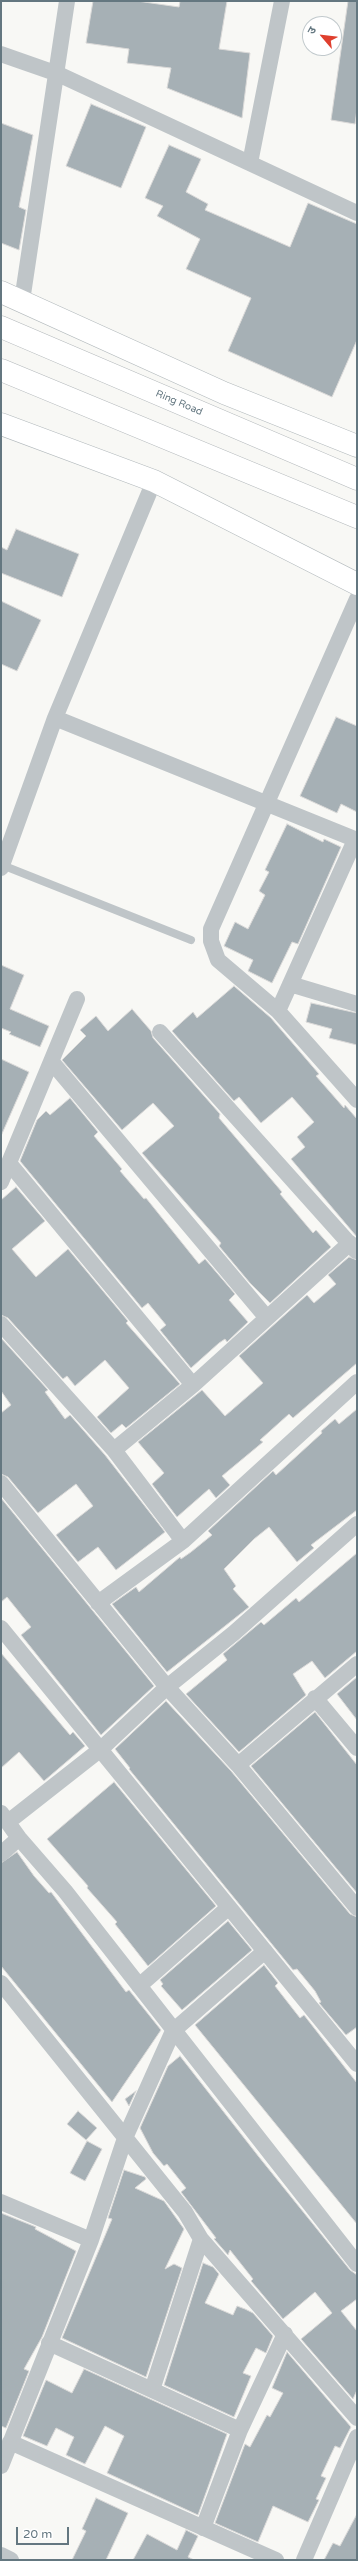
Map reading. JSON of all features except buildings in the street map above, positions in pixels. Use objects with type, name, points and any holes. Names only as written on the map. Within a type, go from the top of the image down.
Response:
[{"type":"main road","points":[[1,292],[224,392],[357,446]]},
{"type":"main road","name":"Ring Road","points":[[1,327],[47,348],[357,479]]},
{"type":"main road","points":[[1,370],[357,518]]},
{"type":"main road","points":[[1,424],[154,481],[357,584]]},
{"type":"street","points":[[22,301],[58,74],[67,1]]},
{"type":"street","points":[[250,163],[282,1]]},
{"type":"street","points":[[1,54],[58,74],[357,213]]},
{"type":"street","points":[[1,866],[55,718],[154,481]]},
{"type":"street","points":[[356,1098],[278,1011],[218,960],[211,941],[211,929],[357,599]]},
{"type":"street","points":[[55,718],[266,802],[356,840],[278,1011]]},
{"type":"street","points":[[290,984],[357,1004]]},
{"type":"street","points":[[1,1182],[77,999]]},
{"type":"street","points":[[114,1450],[194,1385],[267,1318],[354,1248],[160,1032]]},
{"type":"street","points":[[51,1061],[267,1318]]},
{"type":"street","points":[[9,1163],[194,1385]]},
{"type":"street","points":[[1,1324],[114,1450],[183,1541]]},
{"type":"street","points":[[98,1603],[183,1541],[357,1382]]},
{"type":"street","points":[[1,1483],[98,1603],[168,1686],[238,1765],[357,1908]]},
{"type":"street","points":[[357,1524],[234,1633],[168,1686],[101,1749],[5,1818],[19,1838],[65,1891],[173,2031],[357,2264]]},
{"type":"street","points":[[1,1628],[357,2064]]},
{"type":"street","points":[[238,1765],[315,1698],[357,1664]]},
{"type":"street","points":[[315,1698],[357,1748]]},
{"type":"street","points":[[1,1854],[19,1838]]},
{"type":"street","points":[[139,1986],[229,1907]]},
{"type":"street","points":[[1,2466],[91,2240],[125,2138],[173,2031],[266,1951]]},
{"type":"street","points":[[1,1983],[185,2212],[202,2239],[357,2418]]},
{"type":"street","points":[[1,2202],[91,2240]]},
{"type":"street","points":[[152,2390],[202,2239]]},
{"type":"street","points":[[203,2528],[240,2430],[285,2334]]},
{"type":"street","points":[[49,2343],[240,2430]]},
{"type":"street","points":[[304,2560],[357,2437]]},
{"type":"street","points":[[10,2442],[276,2560]]},
{"type":"street","points":[[1,2555],[11,2560]]},
{"type":"lane","points":[[1,866],[191,940]]}]
